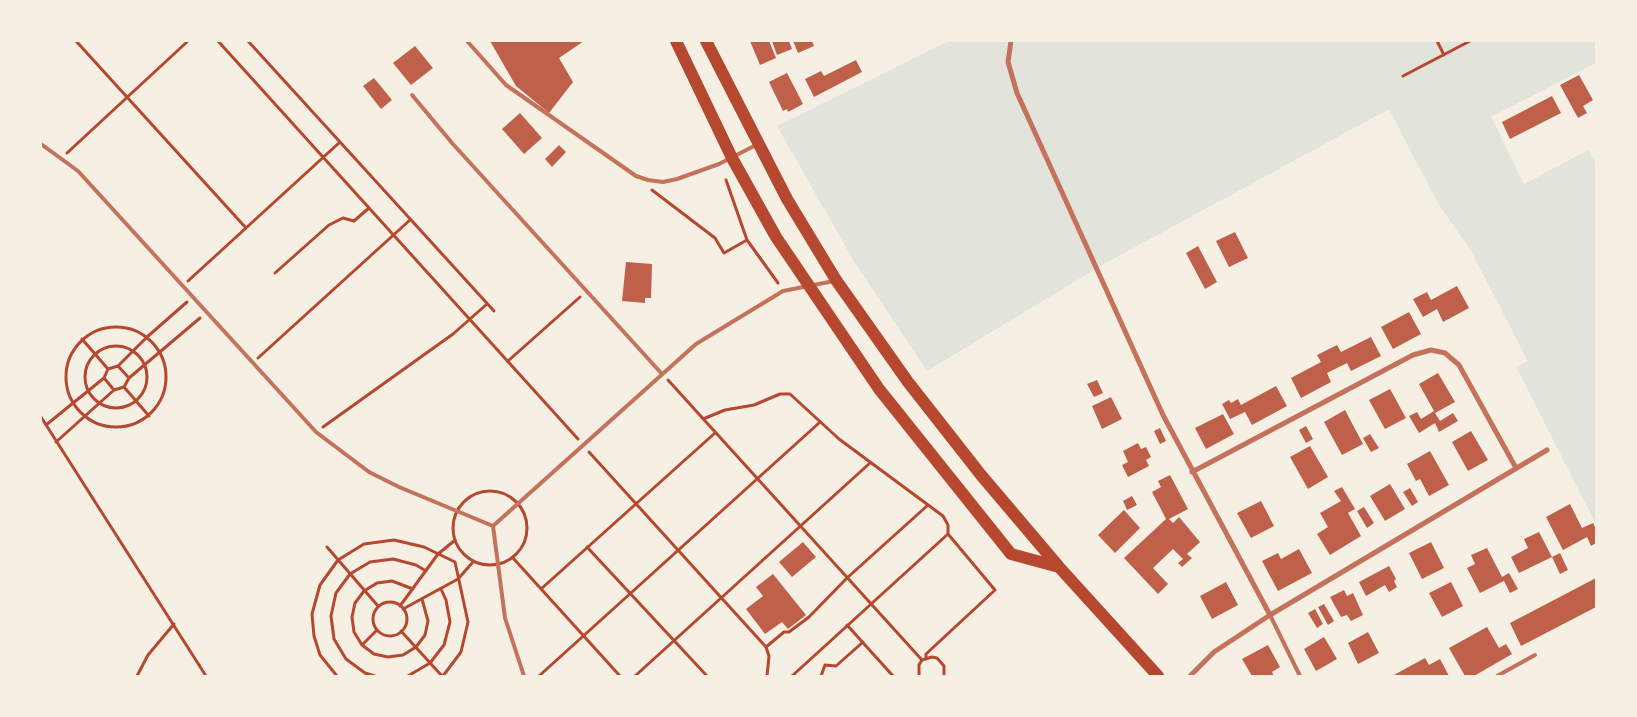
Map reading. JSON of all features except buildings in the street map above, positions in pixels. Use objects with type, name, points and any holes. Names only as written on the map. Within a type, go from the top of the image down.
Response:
[{"type":"main road","points":[[676,41],[732,158],[776,237],[879,389],[1011,554],[1059,567]]},
{"type":"main road","points":[[706,41],[787,199],[836,280],[914,390],[981,476],[1059,567],[1158,676]]},
{"type":"street","points":[[1011,41],[1008,62],[1017,93],[1163,415],[1270,615]]},
{"type":"street","points":[[1192,472],[1413,355],[1431,350],[1445,353],[1459,365],[1516,468]]},
{"type":"street","points":[[1190,676],[1214,652],[1270,615],[1547,450]]},
{"type":"lane","points":[[467,41],[506,85],[636,176],[663,182],[677,179],[732,158],[758,144]]},
{"type":"lane","points":[[412,95],[452,143],[662,374]]},
{"type":"lane","points":[[41,144],[78,171],[316,432],[369,472],[399,487],[493,526]]},
{"type":"lane","points":[[493,526],[696,344],[783,291],[836,280]]},
{"type":"lane","points":[[493,526],[505,618],[524,676]]},
{"type":"lane","points":[[1270,615],[1300,676]]},
{"type":"lane","points":[[1497,676],[1535,655]]},
{"type":"path","points":[[76,41],[246,228]]},
{"type":"path","points":[[62,158],[188,41]]},
{"type":"path","points":[[218,41],[766,647],[769,656],[767,676]]},
{"type":"path","points":[[248,41],[494,311]]},
{"type":"path","points":[[1437,41],[1444,55]]},
{"type":"path","points":[[1403,76],[1470,41]]},
{"type":"path","points":[[182,286],[340,142]]},
{"type":"path","points":[[648,180],[653,193],[715,238],[724,253],[746,240],[783,291]]},
{"type":"path","points":[[275,273],[329,225],[343,218],[354,221],[369,208]]},
{"type":"path","points":[[252,363],[410,220]]},
{"type":"path","points":[[508,361],[586,291]]},
{"type":"path","points":[[46,425],[104,378],[108,369],[118,366],[147,337],[193,298]]},
{"type":"path","points":[[316,432],[453,334],[487,304]]},
{"type":"path","points":[[56,442],[114,390],[124,387],[129,378],[160,350],[206,313]]},
{"type":"path","points":[[115,327],[131,328],[147,337],[160,350],[167,370],[166,386],[160,404],[149,416],[134,426],[116,428],[100,426],[85,417],[73,404],[67,388],[65,373],[69,356],[82,339],[96,331],[115,327]]},
{"type":"path","points":[[82,339],[108,369]]},
{"type":"path","points":[[120,346],[133,351],[145,364],[148,378],[144,394],[126,408],[114,408],[100,404],[87,390],[85,377],[87,364],[95,354],[109,347],[120,346]]},
{"type":"path","points":[[118,366],[129,378]]},
{"type":"path","points":[[662,374],[922,660]]},
{"type":"path","points":[[104,378],[114,390]]},
{"type":"path","points":[[124,387],[149,416]]},
{"type":"path","points":[[703,419],[725,410],[754,405],[780,394],[790,394],[819,423],[943,516],[948,525],[948,534],[994,590],[926,654],[917,670],[919,676]]},
{"type":"path","points":[[41,418],[206,676]]},
{"type":"path","points":[[539,676],[819,423]]},
{"type":"path","points":[[541,589],[715,433]]},
{"type":"path","points":[[635,676],[870,463]]},
{"type":"path","points":[[766,647],[784,632],[789,632],[809,617],[848,578],[928,505]]},
{"type":"path","points":[[792,676],[948,534]]},
{"type":"path","points":[[337,676],[320,655],[314,636],[312,614],[320,584],[338,560],[364,544],[394,540],[447,556],[455,562],[468,622],[461,652],[443,676],[401,631]]},
{"type":"path","points":[[402,608],[438,554],[454,540]]},
{"type":"path","points":[[588,547],[707,676]]},
{"type":"path","points":[[327,548],[378,606]]},
{"type":"path","points":[[513,558],[620,676]]},
{"type":"path","points":[[375,676],[364,673],[346,659],[334,639],[331,616],[336,593],[350,574],[370,562],[393,559],[416,565],[426,570]]},
{"type":"path","points":[[402,608],[458,579],[473,562]]},
{"type":"path","points":[[413,589],[392,581],[377,583],[364,591],[356,603],[352,617],[354,632],[362,645],[374,654],[388,657],[403,655],[416,647],[425,635],[428,621],[422,599]]},
{"type":"path","points":[[408,676],[430,664],[444,645],[450,622],[446,600],[441,589]]},
{"type":"path","points":[[390,602],[402,608],[407,620],[401,631],[389,636],[377,630],[373,618],[378,606],[390,602]]},
{"type":"path","points":[[137,676],[148,655],[174,624]]},
{"type":"path","points":[[847,625],[893,676]]},
{"type":"path","points":[[362,645],[377,630]]},
{"type":"path","points":[[821,676],[825,665],[836,666],[862,642]]},
{"type":"path","points":[[926,657],[932,657],[941,661],[944,666],[944,676]]},
{"type":"shaded area","points":[[949,41],[1596,41],[1596,63],[1491,117],[1524,184],[1588,150],[1596,164],[1596,524],[1516,367],[1528,361],[1471,251],[1439,205],[1389,109],[1104,264],[927,371],[855,263],[777,126]]}]
